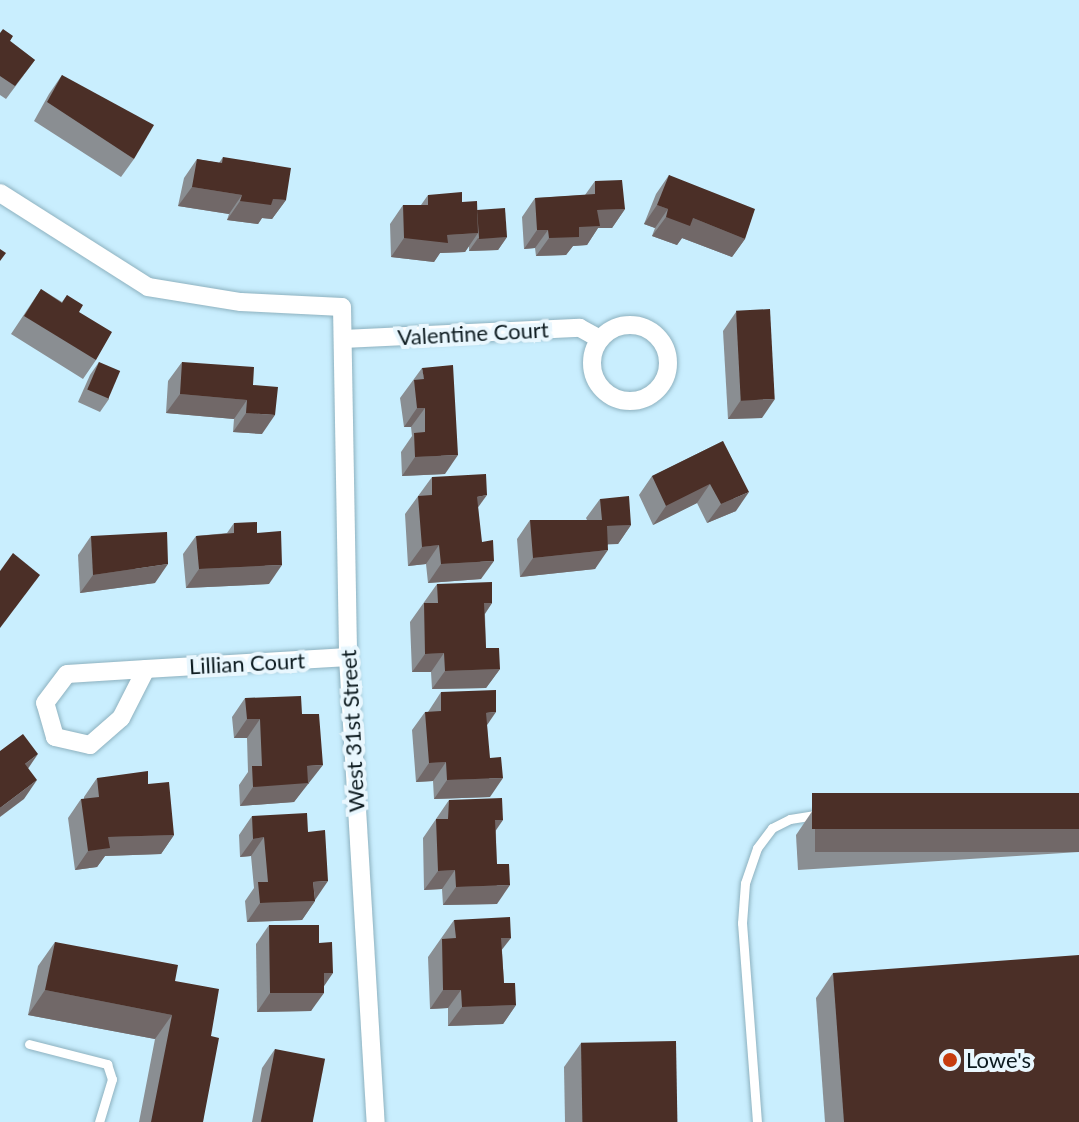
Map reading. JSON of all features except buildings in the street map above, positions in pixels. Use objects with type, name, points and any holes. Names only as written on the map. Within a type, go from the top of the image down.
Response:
[{"type":"street","name":"West 31st Street","points":[[0,193],[148,287],[241,302],[342,307],[348,657],[376,1122]]},
{"type":"street","points":[[635,325],[657,336],[668,359],[667,372],[654,393],[631,402],[598,385],[592,362],[600,339],[610,331],[635,325]]},
{"type":"street","name":"Valentine Court","points":[[343,339],[580,328],[600,339]]},
{"type":"street","name":"Lillian Court","points":[[146,669],[121,718],[90,745],[55,737],[45,703],[67,674],[146,669],[348,657]]},
{"type":"lane","points":[[757,1122],[742,923],[745,883],[757,848],[772,828],[790,819],[830,813]]},
{"type":"lane","points":[[29,1044],[107,1064],[112,1079],[99,1122]]},
{"type":"place","name":"Lowe's","points":[[950,1060]]}]
